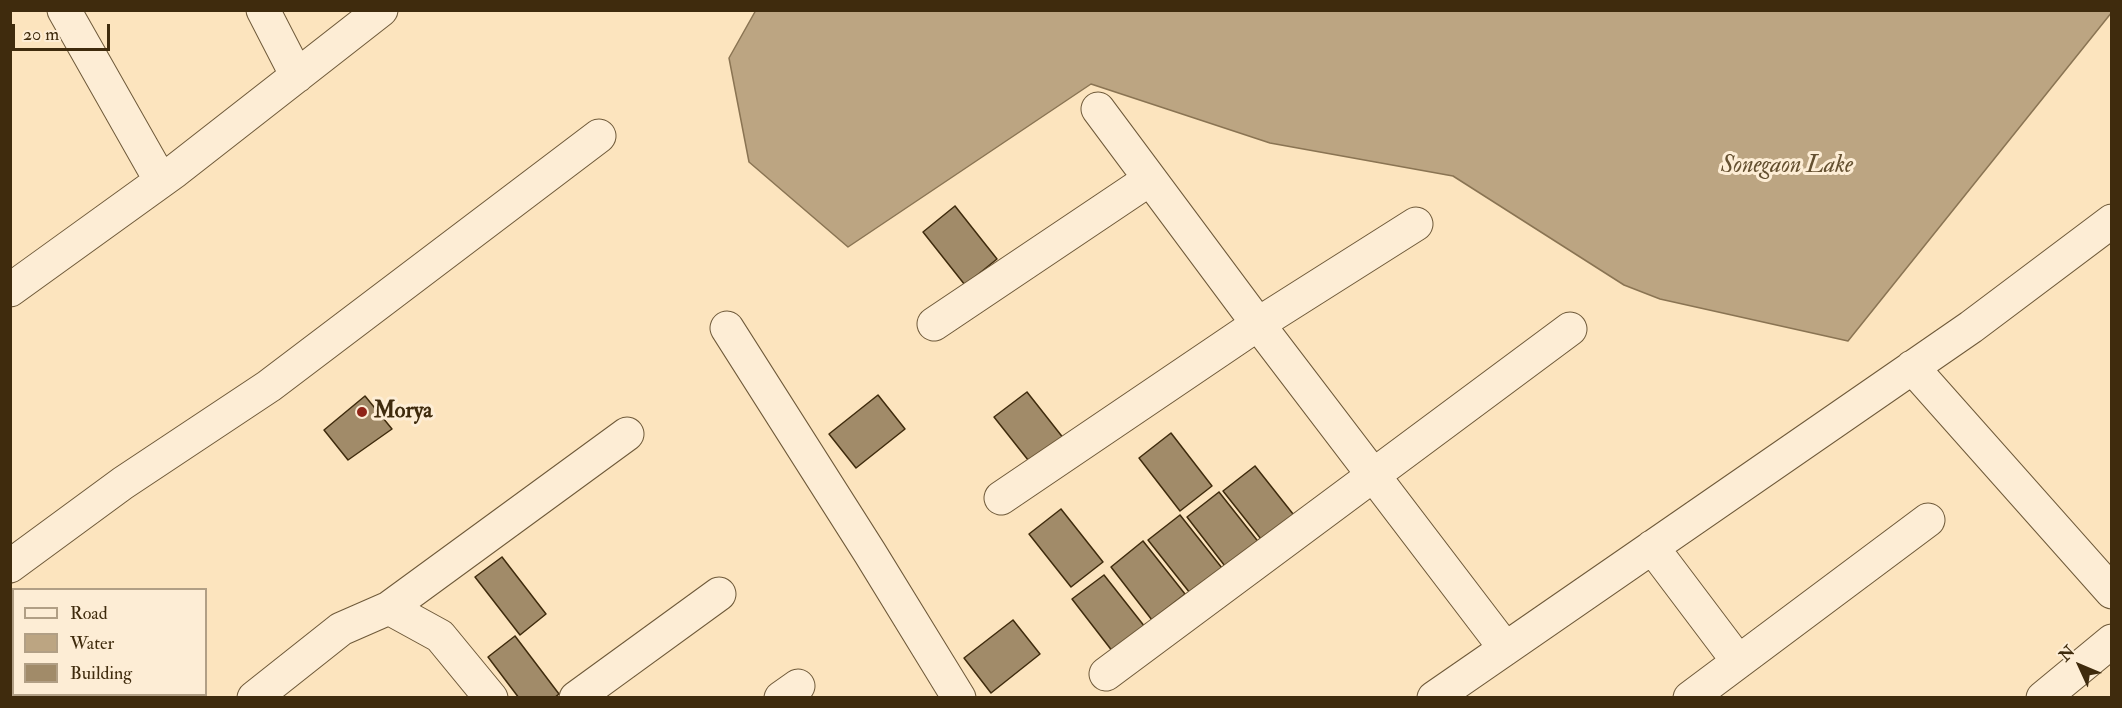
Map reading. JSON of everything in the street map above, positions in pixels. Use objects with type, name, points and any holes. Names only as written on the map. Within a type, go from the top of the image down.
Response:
[{"type":"street","points":[[64,10],[161,181]]},
{"type":"street","points":[[263,10],[297,76]]},
{"type":"street","points":[[10,290],[161,181],[381,10]]},
{"type":"street","points":[[1098,109],[1258,324],[1505,648]]},
{"type":"street","points":[[10,566],[123,483],[269,386],[599,136]]},
{"type":"street","points":[[934,324],[1150,179]]},
{"type":"street","points":[[1434,698],[1971,327],[2112,221]]},
{"type":"street","points":[[1001,498],[1258,324],[1416,224]]},
{"type":"street","points":[[727,328],[959,698]]},
{"type":"street","points":[[1106,674],[1570,329]]},
{"type":"street","points":[[1912,367],[2112,592]]},
{"type":"street","points":[[254,698],[341,629],[389,608],[627,434]]},
{"type":"street","points":[[1690,698],[1928,520]]},
{"type":"street","points":[[1653,547],[1738,661]]},
{"type":"street","points":[[576,698],[719,594]]},
{"type":"street","points":[[389,608],[440,636],[491,698]]},
{"type":"street","points":[[2043,698],[2112,641]]},
{"type":"water","name":"Sonegaon Lake","points":[[756,10],[2111,10],[2112,12],[1848,341],[1660,299],[1624,285],[1453,176],[1270,143],[1091,84],[848,247],[749,162],[729,58]]},
{"type":"building","points":[[955,206],[997,259],[965,285],[923,232]]},
{"type":"building","points":[[1027,392],[1068,444],[1036,470],[994,417]]},
{"type":"building","points":[[878,395],[905,429],[856,468],[829,434]]},
{"type":"building","name":"Morya","points":[[365,396],[392,429],[348,460],[324,430]]},
{"type":"building","points":[[1171,433],[1212,486],[1180,511],[1139,458]]},
{"type":"building","points":[[1255,466],[1297,519],[1265,544],[1223,491]]},
{"type":"building","points":[[1219,492],[1260,544],[1228,570],[1187,517]]},
{"type":"building","points":[[1061,509],[1103,562],[1071,587],[1029,534]]},
{"type":"building","points":[[1180,515],[1222,568],[1190,593],[1148,540]]},
{"type":"building","points":[[1143,541],[1185,594],[1152,620],[1111,567]]},
{"type":"building","points":[[502,557],[546,614],[520,635],[475,577]]},
{"type":"building","points":[[1104,575],[1145,627],[1113,652],[1072,599]]},
{"type":"building","points":[[1013,620],[1040,654],[991,693],[964,658]]},
{"type":"building","points":[[515,636],[559,694],[554,698],[519,698],[488,657]]},
{"type":"place","name":"Morya","points":[[362,412]]}]
